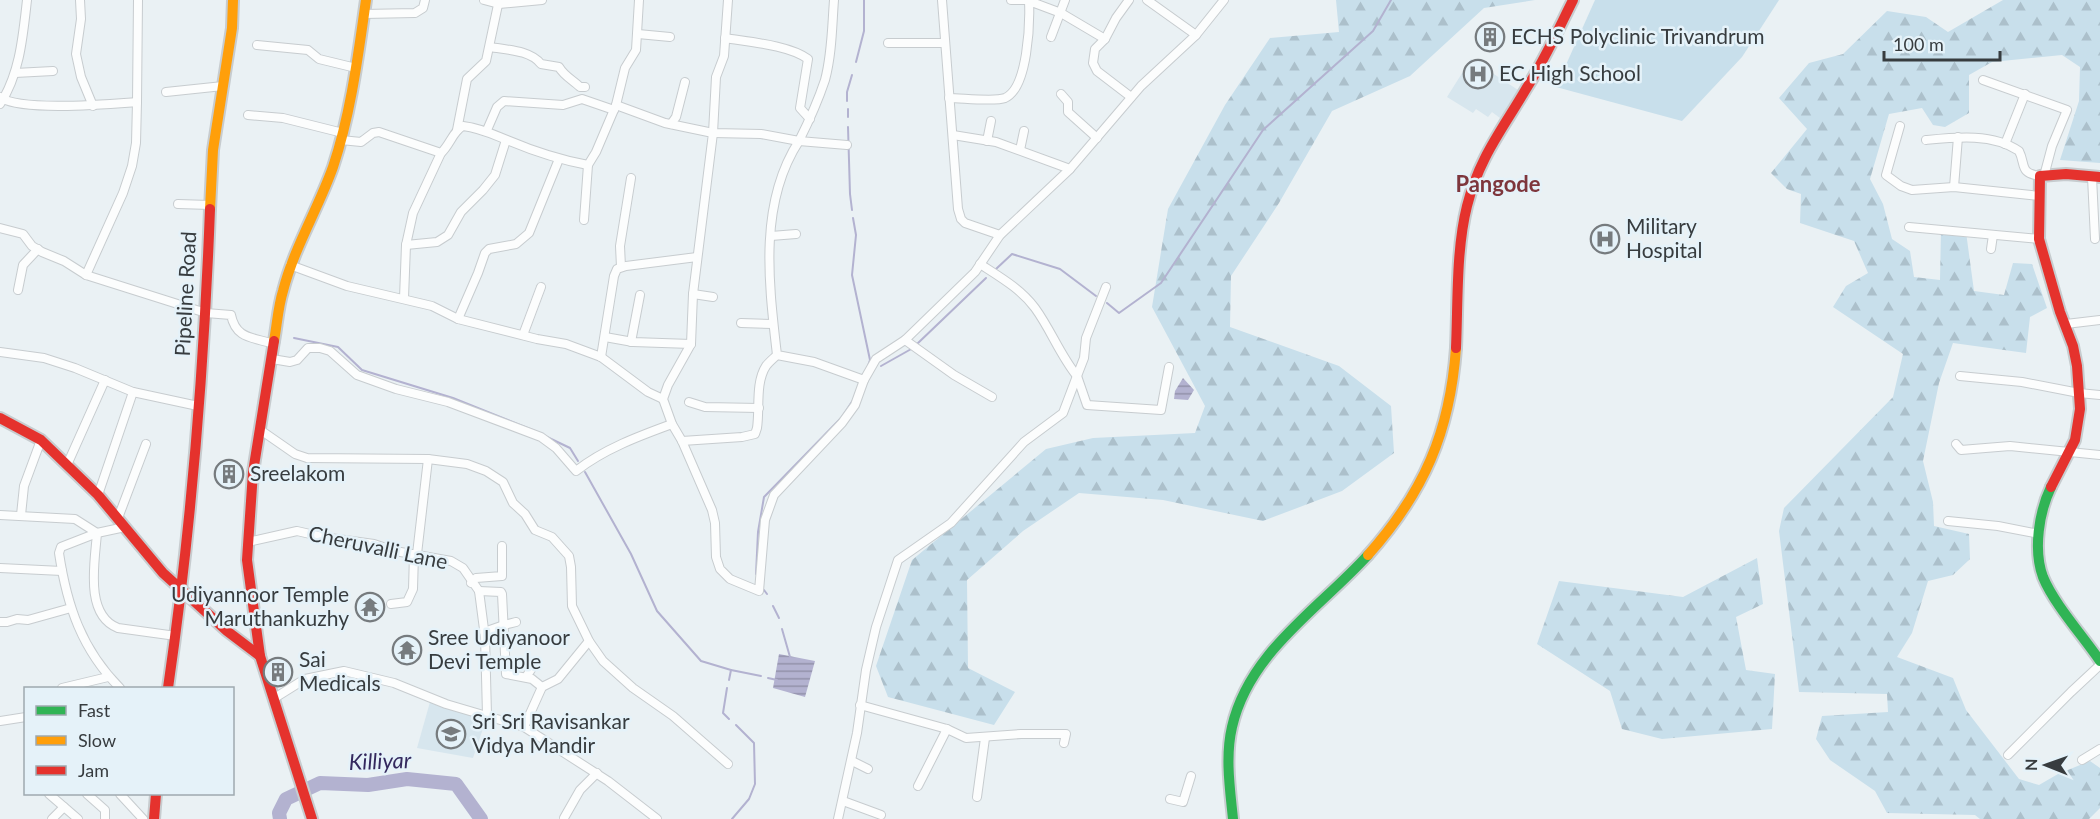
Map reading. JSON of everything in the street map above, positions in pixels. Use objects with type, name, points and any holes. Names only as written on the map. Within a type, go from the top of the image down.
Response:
[{"type":"main road","name":"Pipeline Road","points":[[168,687],[182,591],[206,313],[213,150],[232,28],[233,0]]},
{"type":"main road","points":[[311,819],[260,656],[248,560],[248,542],[253,472],[282,293],[290,265],[332,169],[342,136],[356,68],[366,0]]},
{"type":"main road","points":[[1233,819],[1228,766],[1232,728],[1244,693],[1258,666],[1307,613],[1371,553],[1412,498],[1433,454],[1449,405],[1454,363],[1459,263],[1466,209],[1492,143],[1554,41],[1574,0]]},
{"type":"main road","points":[[2096,177],[2066,174],[2042,176],[2039,239],[2077,366],[2079,425],[2075,440],[2049,492],[2041,518],[2038,550],[2043,576],[2100,663]]},
{"type":"main road","points":[[0,418],[41,440],[98,495],[163,573],[227,631],[260,656]]},
{"type":"main road","points":[[154,819],[156,795]]},
{"type":"street","points":[[27,0],[15,73],[1,100],[13,103],[93,106],[137,102]]},
{"type":"street","points":[[80,0],[81,19],[76,54],[81,77],[93,106]]},
{"type":"street","points":[[86,275],[123,193],[132,166],[136,143],[138,0]]},
{"type":"street","points":[[364,14],[415,13],[423,8],[425,0]]},
{"type":"street","points":[[484,0],[499,2],[542,0]]},
{"type":"street","points":[[584,220],[588,165],[615,108],[625,68],[636,50],[639,0]]},
{"type":"street","points":[[728,0],[724,56],[716,77],[713,133],[693,294],[691,344],[668,385],[663,399],[672,424],[682,441],[712,510],[715,523],[716,557],[720,569],[730,579],[759,591],[768,506],[774,495],[842,423],[855,405],[864,380],[876,359],[905,340],[980,264],[1000,235],[1070,169],[1131,97],[1196,35],[1224,0]]},
{"type":"street","points":[[777,355],[768,281],[770,225],[778,190],[791,154],[810,119],[825,78],[834,0]]},
{"type":"street","points":[[942,0],[958,209],[965,223],[1000,235]]},
{"type":"street","points":[[1011,0],[1029,1],[1061,12],[1105,39]]},
{"type":"street","points":[[1051,37],[1065,0]]},
{"type":"street","points":[[1129,0],[1105,39],[1095,49],[1093,57],[1094,67],[1131,97]]},
{"type":"street","points":[[1147,0],[1196,35]]},
{"type":"street","points":[[949,98],[997,99],[1006,97],[1017,87],[1027,45],[1029,1]]},
{"type":"street","points":[[404,298],[406,245],[413,213],[441,153],[449,146],[456,130],[467,79],[486,61],[499,2]]},
{"type":"street","points":[[638,34],[670,37]]},
{"type":"street","points":[[725,38],[756,42],[799,52],[808,59],[800,108],[810,119]]},
{"type":"street","points":[[888,43],[945,43]]},
{"type":"street","points":[[257,45],[308,50],[319,59],[356,68]]},
{"type":"street","points":[[490,47],[526,54],[537,59],[541,64],[559,67],[563,74],[579,87],[585,87]]},
{"type":"street","points":[[15,73],[53,71]]},
{"type":"street","points":[[1926,140],[1968,137],[2005,144],[2019,151],[2025,170],[2031,175],[2042,176],[2067,110],[1983,80]]},
{"type":"street","points":[[671,124],[676,117],[685,82]]},
{"type":"street","points":[[166,92],[223,86]]},
{"type":"street","points":[[1061,94],[1068,102],[1068,112],[1097,138]]},
{"type":"street","points":[[2005,144],[2025,94]]},
{"type":"street","points":[[487,130],[497,107],[504,101],[563,105],[576,99],[582,99],[671,124],[713,133],[761,134],[800,141],[847,145]]},
{"type":"street","points":[[248,115],[283,118],[362,142],[373,133],[379,132],[441,153]]},
{"type":"street","points":[[987,141],[991,121]]},
{"type":"street","points":[[456,130],[463,126],[487,130],[506,140],[559,159],[588,165]]},
{"type":"street","points":[[1900,126],[1886,175],[1901,186],[1912,190],[1954,187],[2040,196]]},
{"type":"street","points":[[1020,150],[1024,131]]},
{"type":"street","points":[[953,135],[1020,150],[1070,169]]},
{"type":"street","points":[[1954,187],[1958,137]]},
{"type":"street","points":[[406,245],[437,242],[448,235],[461,212],[495,175],[506,140]]},
{"type":"street","points":[[458,319],[485,253],[489,249],[516,244],[529,233],[559,159]]},
{"type":"street","points":[[2095,239],[2096,177]]},
{"type":"street","points":[[601,357],[614,276],[621,267],[620,246],[632,178]]},
{"type":"street","points":[[178,204],[210,205]]},
{"type":"street","points":[[1909,227],[2039,239]]},
{"type":"street","points":[[0,228],[23,234],[38,249],[86,275],[206,313],[231,315],[233,327],[239,333],[274,344]]},
{"type":"street","points":[[771,236],[796,234]]},
{"type":"street","points":[[1991,249],[1993,235]]},
{"type":"street","points":[[18,290],[23,265],[38,249]]},
{"type":"street","points":[[621,267],[697,257]]},
{"type":"street","points":[[980,264],[1014,286],[1035,308],[1066,363],[1077,376],[1087,405],[1161,410],[1169,367]]},
{"type":"street","points":[[290,265],[347,286],[432,306],[458,319],[566,344],[601,357],[648,392],[663,399]]},
{"type":"street","points":[[523,335],[541,286]]},
{"type":"street","points":[[838,819],[852,761],[860,705],[876,627],[898,560],[951,523],[1024,442],[1063,413],[1084,358],[1086,338],[1106,287]]},
{"type":"street","points":[[693,294],[713,297]]},
{"type":"street","points":[[631,342],[640,295]]},
{"type":"street","points":[[2066,324],[2100,320]]},
{"type":"street","points":[[741,323],[773,324]]},
{"type":"street","points":[[605,337],[631,342],[691,344]]},
{"type":"street","points":[[905,340],[954,375],[992,397]]},
{"type":"street","points":[[272,359],[290,362],[297,360],[308,348],[330,351],[357,375],[396,389],[448,402],[541,437],[556,448],[576,471],[593,458],[633,438],[672,424]]},
{"type":"street","points":[[0,352],[44,358],[133,392],[198,406]]},
{"type":"street","points":[[777,355],[814,362],[864,380]]},
{"type":"street","points":[[682,441],[755,434],[759,389],[766,366],[777,355]]},
{"type":"street","points":[[1960,376],[2022,382],[2100,395]]},
{"type":"street","points":[[67,465],[105,380]]},
{"type":"street","points":[[98,495],[133,392]]},
{"type":"street","points":[[689,402],[705,407],[759,408]]},
{"type":"street","points":[[260,429],[295,454],[307,458],[428,459],[467,464],[486,471],[503,482],[513,503],[525,514],[535,530],[552,537],[569,556],[572,606],[589,641],[603,661],[625,681],[673,716],[728,764]]},
{"type":"street","points":[[21,516],[24,486],[41,440]]},
{"type":"street","points":[[119,687],[93,657],[71,608],[59,553],[61,546],[122,523],[146,444]]},
{"type":"street","points":[[1956,444],[1961,450],[2010,446],[2100,455]]},
{"type":"street","points":[[391,604],[407,602],[413,589],[428,459]]},
{"type":"street","points":[[0,515],[75,519],[97,533]]},
{"type":"street","points":[[1948,521],[1998,525],[2039,534]]},
{"type":"street","name":"Cheruvalli Lane","points":[[248,542],[297,531],[374,544],[395,551],[451,561],[463,568],[471,583],[479,591]]},
{"type":"street","points":[[97,533],[94,593],[106,620],[118,628],[176,636]]},
{"type":"street","points":[[471,583],[477,578],[502,576],[502,546]]},
{"type":"street","points":[[0,568],[62,571]]},
{"type":"street","points":[[488,716],[484,632],[479,591],[501,592],[506,674],[532,679],[542,687]]},
{"type":"street","points":[[0,622],[28,620],[71,608]]},
{"type":"street","points":[[484,632],[516,622]]},
{"type":"street","points":[[524,727],[542,687],[558,679],[589,641]]},
{"type":"street","points":[[526,677],[536,662]]},
{"type":"street","points":[[2008,755],[2100,663]]},
{"type":"street","points":[[273,699],[305,679],[344,671],[394,683],[446,704],[524,727],[597,773],[657,819]]},
{"type":"street","points":[[66,687],[108,677]]},
{"type":"street","points":[[860,705],[947,729],[966,738],[1066,734],[1064,743]]},
{"type":"street","points":[[0,722],[24,717]]},
{"type":"street","points":[[918,786],[947,729]]},
{"type":"street","points":[[977,797],[986,738]]},
{"type":"street","points":[[2082,760],[2100,749]]},
{"type":"street","points":[[852,761],[868,769]]},
{"type":"street","points":[[564,818],[580,790],[597,773]]},
{"type":"street","points":[[1170,799],[1183,802],[1191,776]]},
{"type":"street","points":[[50,795],[78,819]]},
{"type":"street","points":[[88,795],[105,810],[105,819]]},
{"type":"street","points":[[121,795],[143,819]]},
{"type":"street","points":[[843,801],[881,815]]},
{"type":"street","points":[[52,819],[64,807]]},
{"type":"shaded area","name":"EC High School","points":[[1471,59],[1518,90],[1500,118],[1492,112],[1488,117],[1476,109],[1473,113],[1447,97]]},
{"type":"shaded area","points":[[1183,378],[1194,390],[1188,400],[1174,399],[1175,391]]},
{"type":"shaded area","points":[[779,654],[815,661],[805,697],[773,688]]},
{"type":"shaded area","name":"Sri Sri Ravisankar Vidya Mandir","points":[[430,702],[486,720],[473,758],[417,748]]},
{"type":"green space","points":[[1336,0],[1535,0],[1484,8],[1410,76],[1332,111],[1279,203],[1231,276],[1230,327],[1339,366],[1391,406],[1394,453],[1342,491],[1263,521],[1163,500],[1079,493],[1023,531],[967,580],[968,668],[1015,692],[994,725],[888,697],[876,666],[912,560],[1046,449],[1093,438],[1195,433],[1205,406],[1152,307],[1168,209],[1225,105],[1270,38],[1339,32]]},
{"type":"green space","points":[[1595,0],[1779,0],[1742,57],[1682,121],[1556,87]]},
{"type":"green space","points":[[2003,0],[2100,0],[2100,163],[2060,160],[2079,101],[2080,67],[2062,55],[1992,62],[1969,75],[1969,113],[1945,127],[1933,125],[1922,108],[1889,114],[1870,179],[1883,204],[1892,239],[1910,251],[1914,277],[1940,280],[1941,230],[1966,232],[1974,291],[2004,295],[2013,263],[2032,264],[2047,308],[2030,317],[2026,353],[1953,343],[1939,383],[1923,461],[1933,502],[1934,526],[1969,534],[1970,559],[1953,575],[1928,581],[1912,633],[1897,657],[1953,678],[1966,710],[2019,779],[2039,785],[2058,774],[2090,761],[2100,768],[2100,808],[2089,819],[1980,819],[1975,815],[1887,813],[1875,791],[1830,760],[1816,739],[1822,716],[1888,712],[1887,694],[1799,692],[1779,531],[1784,508],[1893,397],[1903,354],[1833,307],[1846,286],[1868,273],[1854,241],[1800,223],[1801,194],[1787,189],[1771,173],[1807,129],[1779,98],[1809,63],[1843,54],[1887,11],[1926,17],[1948,32]]},
{"type":"green space","points":[[1757,558],[1763,604],[1736,617],[1746,670],[1775,674],[1772,729],[1662,739],[1622,729],[1610,691],[1537,644],[1559,581],[1683,597]]},
{"type":"waterway","points":[[856,62],[864,31],[864,0]]},
{"type":"waterway","points":[[1107,303],[1119,313],[1161,283],[1263,130],[1373,31],[1391,0]]},
{"type":"waterway","points":[[847,101],[852,75]]},
{"type":"waterway","points":[[848,109],[848,117]]},
{"type":"waterway","points":[[848,127],[852,210]]},
{"type":"waterway","points":[[853,218],[856,235],[852,275],[870,360],[867,369]]},
{"type":"waterway","points":[[996,269],[1012,254],[1060,269],[1096,296]]},
{"type":"waterway","points":[[917,344],[986,278]]},
{"type":"waterway","points":[[294,338],[338,347],[362,370],[453,398],[535,431]]},
{"type":"waterway","points":[[881,366],[913,348]]},
{"type":"waterway","points":[[756,574],[758,532],[764,497],[842,417],[855,397]]},
{"type":"waterway","points":[[545,436],[570,448],[578,461]]},
{"type":"waterway","points":[[585,472],[631,554],[657,611],[701,661],[731,670],[729,680]]},
{"type":"waterway","points":[[764,590],[767,594]]},
{"type":"waterway","points":[[773,606],[779,618]]},
{"type":"waterway","points":[[782,629],[790,657]]},
{"type":"waterway","points":[[731,670],[761,676]]},
{"type":"waterway","points":[[768,678],[777,680]]},
{"type":"waterway","points":[[727,688],[723,713],[729,719]]},
{"type":"waterway","points":[[732,819],[749,799],[755,784],[754,743],[736,725]]},
{"type":"waterway","name":"Killiyar","points":[[280,819],[279,813],[286,799],[320,783],[368,785],[407,779],[456,784],[481,819]]},
{"type":"traffic: fast","points":[[2051,487],[2043,508],[2039,531],[2038,555],[2043,577],[2054,598],[2100,661]]},
{"type":"traffic: fast","points":[[1233,819],[1229,750],[1232,727],[1241,700],[1254,676],[1288,633],[1368,555]]},
{"type":"traffic: slow","points":[[210,209],[213,150],[232,28],[233,0]]},
{"type":"traffic: slow","points":[[274,341],[280,303],[288,275],[327,183],[345,126],[366,0]]},
{"type":"traffic: slow","points":[[1368,555],[1405,508],[1431,459],[1448,407],[1456,348]]},
{"type":"traffic: jam","points":[[1456,348],[1461,240],[1472,189],[1492,145],[1539,68],[1573,0]]},
{"type":"traffic: jam","points":[[2051,487],[2075,440],[2080,409],[2073,346],[2060,312],[2039,239],[2040,176],[2066,174],[2100,177]]},
{"type":"traffic: jam","points":[[168,687],[195,449],[210,209]]},
{"type":"traffic: jam","points":[[274,341],[253,472],[247,560],[260,656],[312,819]]},
{"type":"traffic: jam","points":[[0,418],[41,440],[98,495],[163,573],[227,631],[260,656]]},
{"type":"traffic: jam","points":[[154,819],[156,795]]},
{"type":"place","name":"ECHS Polyclinic Trivandrum","points":[[1490,37]]},
{"type":"place","name":"EC High School","points":[[1478,74]]},
{"type":"place","name":"Military Hospital","points":[[1605,239]]},
{"type":"place","name":"Sreelakom","points":[[229,474]]},
{"type":"place","name":"Udiyannoor Temple Maruthankuzhy","points":[[370,607]]},
{"type":"place","name":"Sree Udiyanoor Devi Temple","points":[[407,650]]},
{"type":"place","name":"Sai Medicals","points":[[278,672]]},
{"type":"place","name":"Sri Sri Ravisankar Vidya Mandir","points":[[451,734]]},
{"type":"district","name":"Pangode","points":[[1498,184]]}]
